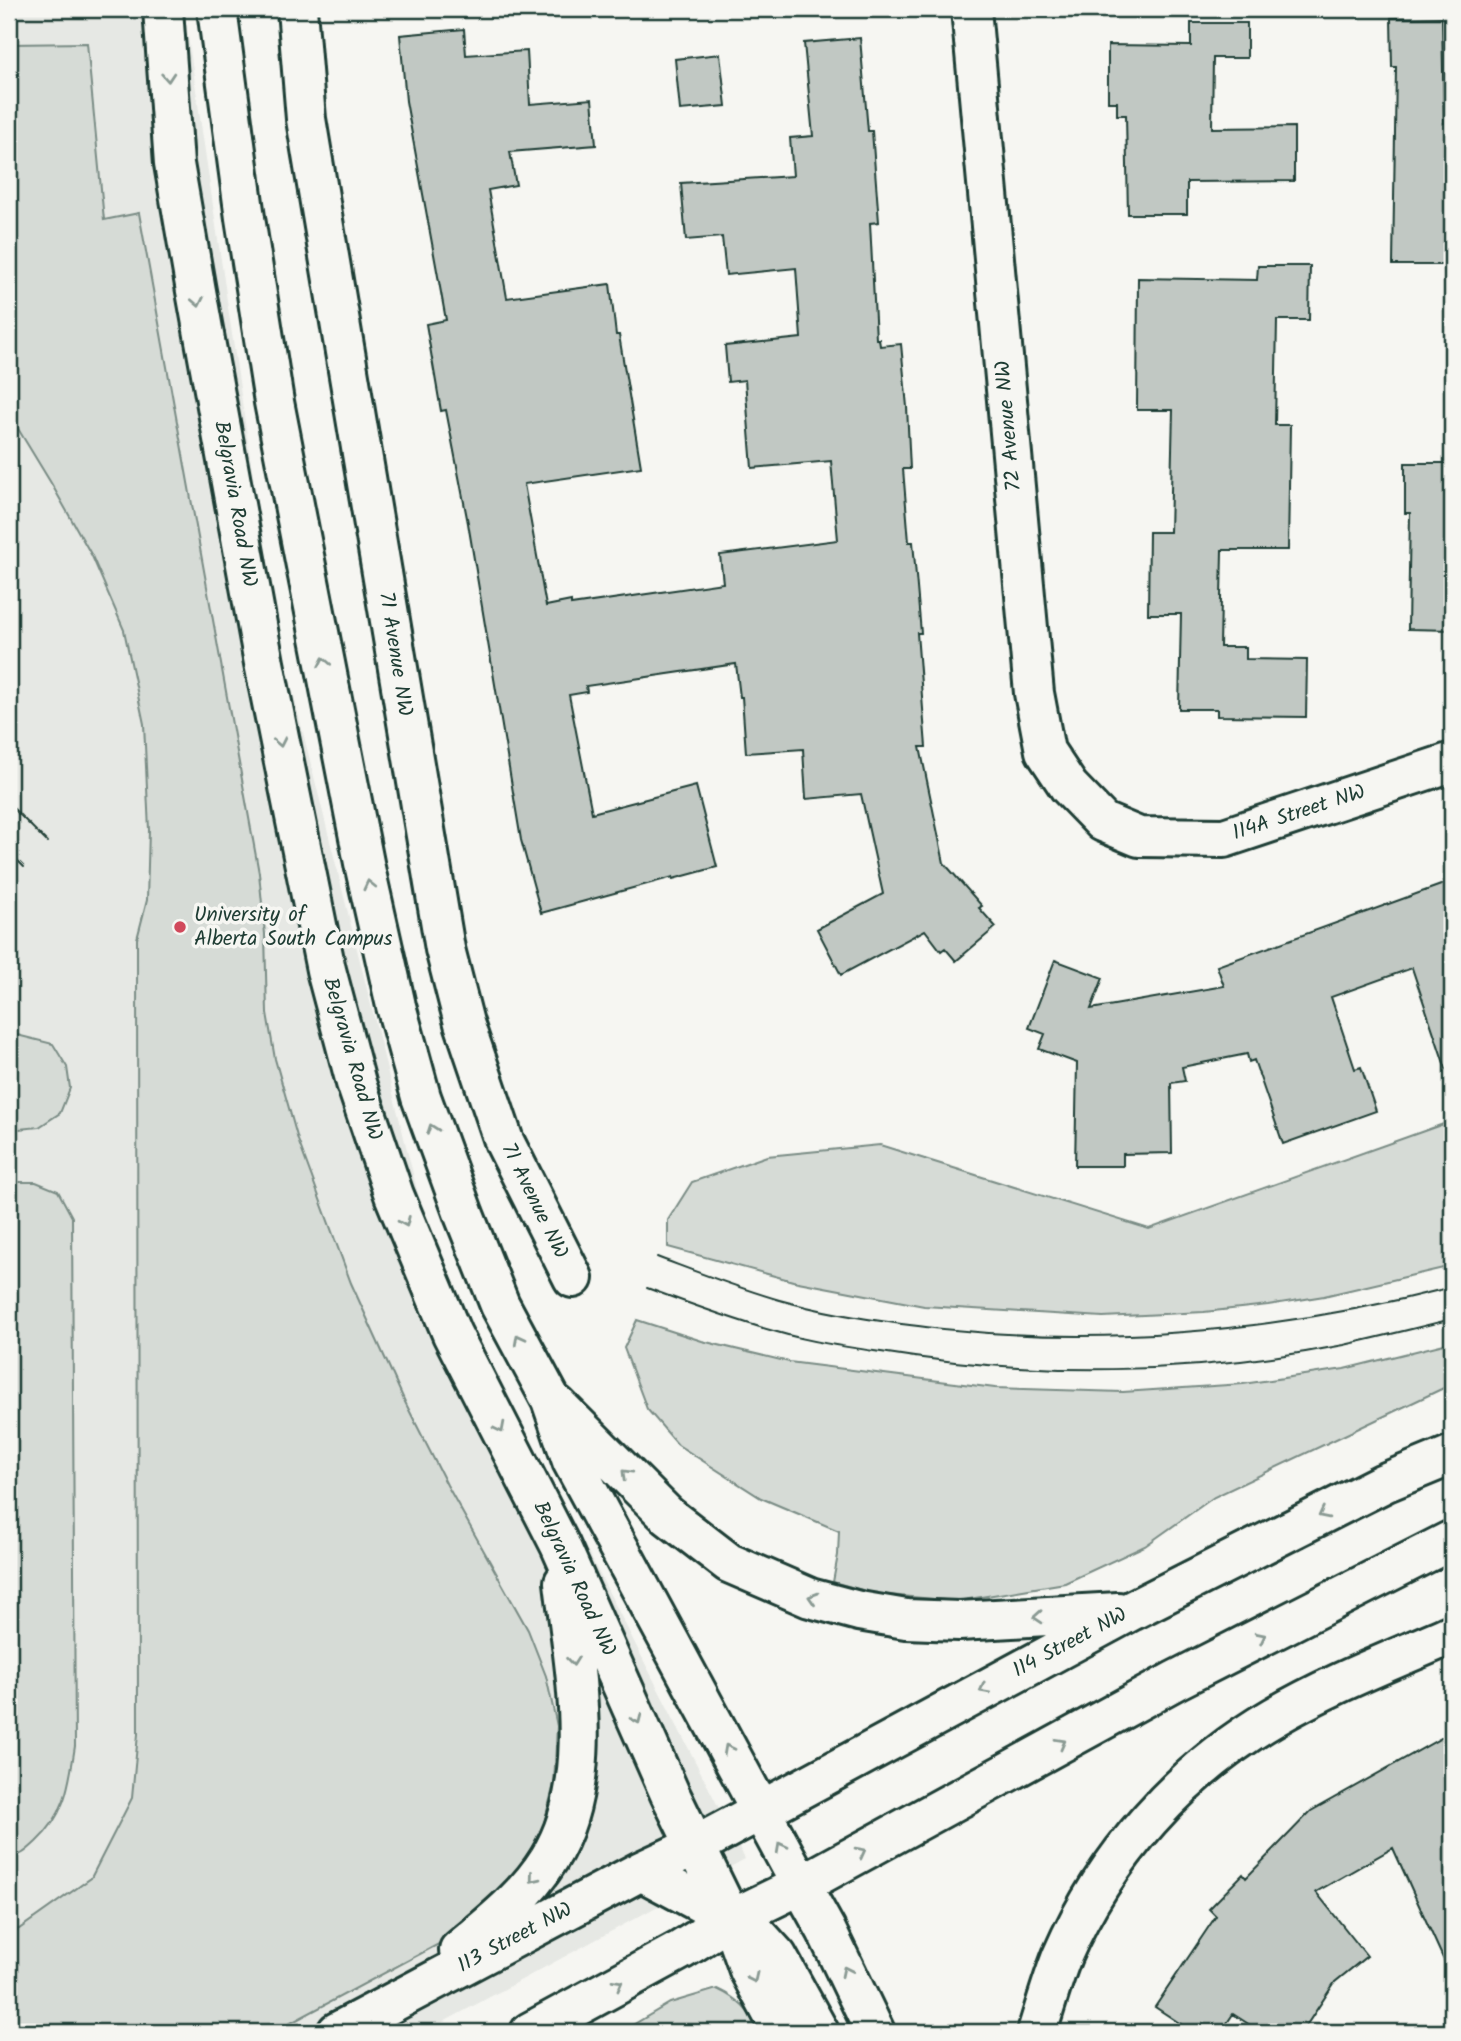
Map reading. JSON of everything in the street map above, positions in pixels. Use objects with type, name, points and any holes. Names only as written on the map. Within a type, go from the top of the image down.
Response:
[{"type":"main road","name":"Belgravia Road NW","points":[[163,9],[174,164],[196,291],[264,663],[333,995],[356,1083],[405,1221],[452,1334],[560,1545],[695,1846],[732,1919]]},
{"type":"main road","points":[[217,9],[245,218],[274,402],[365,868],[396,1006],[421,1097],[500,1304],[551,1399],[572,1461],[826,1930],[875,2032]]},
{"type":"main road","name":"71 Avenue NW","points":[[297,9],[306,119],[445,949],[464,1023],[504,1141],[573,1278]]},
{"type":"main road","name":"72 Avenue NW","points":[[971,9],[1034,693],[1045,751],[1069,787],[1103,821]]},
{"type":"main road","name":"114A Street NW","points":[[1103,821],[1139,837],[1224,838],[1452,762]]},
{"type":"main road","points":[[551,1399],[668,1516],[729,1563],[810,1598],[859,1611],[906,1619],[959,1621],[1131,1611]]},
{"type":"main road","name":"114 Street NW","points":[[695,1846],[1131,1611],[1384,1483],[1452,1455]]},
{"type":"main road","points":[[530,2032],[681,1950],[732,1919],[801,1885],[1176,1680],[1452,1540]]},
{"type":"main road","points":[[397,2000],[509,1910],[549,1859],[570,1809],[580,1743],[560,1545]]},
{"type":"main road","points":[[1037,2032],[1062,1957],[1100,1884],[1156,1812],[1189,1779],[1230,1746],[1274,1717],[1321,1692],[1452,1634]]},
{"type":"main road","name":"113 Street NW","points":[[337,2032],[641,1871],[695,1846]]},
{"type":"main road","points":[[641,1871],[757,1934],[777,1955],[819,2032]]},
{"type":"main road","points":[[732,1919],[749,1970],[782,2032]]},
{"type":"shaded area","name":"University of Alberta South Campus","points":[[9,9],[184,9],[273,612],[430,1242],[745,1859],[425,2032],[9,2032]]},
{"type":"shaded area","points":[[87,43],[104,220],[139,213],[259,873],[265,934],[267,1013],[275,1059],[298,1140],[351,1283],[405,1402],[447,1485],[528,1630],[546,1676],[557,1726],[554,1784],[543,1827],[515,1876],[467,1929],[274,2032],[9,2032],[9,1932],[19,1929],[91,1878],[132,1798],[138,1734],[137,939],[147,900],[149,830],[144,724],[124,630],[92,556],[9,414],[9,44]]},
{"type":"shaded area","points":[[9,1033],[53,1044],[67,1067],[70,1088],[60,1113],[39,1127],[9,1130]]},
{"type":"shaded area","points":[[1452,1121],[1452,1266],[1324,1296],[1268,1305],[1204,1312],[1103,1317],[924,1306],[793,1281],[668,1247],[668,1220],[692,1182],[767,1156],[880,1145],[1149,1229]]},
{"type":"shaded area","points":[[9,1182],[36,1182],[58,1191],[72,1217],[75,1746],[68,1786],[54,1821],[27,1850],[9,1858]]},
{"type":"shaded area","points":[[637,1320],[702,1341],[789,1362],[995,1388],[1123,1392],[1243,1384],[1344,1369],[1452,1342],[1452,1384],[1214,1497],[1145,1546],[1065,1583],[957,1601],[877,1594],[833,1582],[839,1531],[761,1498],[678,1445],[647,1409],[624,1348]]},
{"type":"shaded area","points":[[717,1989],[743,2006],[761,2032],[621,2032],[670,2003]]},
{"type":"building","points":[[1442,17],[1444,123],[1449,123],[1447,265],[1393,265],[1396,67],[1392,67],[1391,18]]},
{"type":"building","points":[[1191,23],[1247,23],[1247,58],[1213,58],[1212,128],[1294,127],[1294,181],[1187,182],[1187,214],[1128,214],[1126,115],[1117,115],[1117,102],[1108,102],[1108,45],[1191,46]]},
{"type":"building","points":[[464,29],[466,55],[527,51],[530,104],[592,99],[596,145],[510,152],[516,185],[488,190],[507,298],[610,284],[616,335],[619,335],[641,467],[524,484],[546,606],[571,601],[571,605],[723,583],[720,555],[838,540],[831,461],[752,468],[745,380],[728,382],[725,346],[801,338],[796,268],[726,275],[722,237],[686,240],[681,183],[793,176],[790,138],[813,136],[804,43],[860,38],[868,131],[872,131],[879,222],[870,223],[876,339],[879,339],[880,346],[901,344],[907,407],[910,469],[903,469],[921,633],[917,633],[926,747],[920,747],[944,863],[982,906],[979,908],[996,927],[956,961],[945,948],[941,951],[925,930],[841,975],[817,929],[883,894],[861,794],[806,799],[803,749],[746,753],[742,697],[736,664],[586,686],[587,692],[569,695],[592,813],[696,786],[717,867],[541,913],[521,840],[468,523],[446,410],[441,411],[426,324],[446,320],[406,101],[400,35]]},
{"type":"building","points":[[720,54],[726,106],[680,110],[675,59]]},
{"type":"building","points":[[1258,266],[1310,266],[1309,320],[1277,320],[1275,425],[1290,425],[1288,550],[1222,550],[1220,647],[1246,647],[1246,659],[1307,660],[1306,717],[1217,716],[1217,709],[1179,709],[1181,614],[1148,614],[1149,532],[1170,532],[1173,410],[1137,410],[1138,278],[1257,280]]},
{"type":"building","points":[[1405,463],[1452,463],[1452,630],[1408,629],[1410,513],[1405,513]]},
{"type":"building","points":[[1452,881],[1452,1068],[1446,1069],[1412,968],[1331,997],[1355,1069],[1361,1067],[1376,1111],[1283,1144],[1254,1060],[1249,1062],[1247,1054],[1182,1067],[1185,1081],[1171,1083],[1172,1153],[1123,1154],[1123,1166],[1075,1166],[1077,1063],[1039,1049],[1045,1034],[1029,1028],[1055,960],[1103,978],[1091,1009],[1224,986],[1217,966]]},
{"type":"building","points":[[1452,1732],[1452,1978],[1393,1848],[1316,1892],[1367,1956],[1335,1982],[1302,2032],[1261,2032],[1233,2014],[1221,2032],[1193,2032],[1155,2007],[1216,1916],[1209,1909],[1243,1874],[1246,1878],[1311,1811]]},
{"type":"tram line","points":[[9,804],[47,842]]},
{"type":"tram line","points":[[9,852],[24,867]]},
{"type":"tram line","points":[[657,1257],[754,1292],[826,1311],[923,1327],[1008,1334],[1072,1336],[1200,1331],[1326,1314],[1452,1287]]},
{"type":"tram line","points":[[647,1288],[790,1336],[938,1360],[1054,1369],[1171,1367],[1287,1355],[1344,1345],[1452,1319]]},
{"type":"place","name":"University of Alberta South Campus","points":[[180,927]]}]
